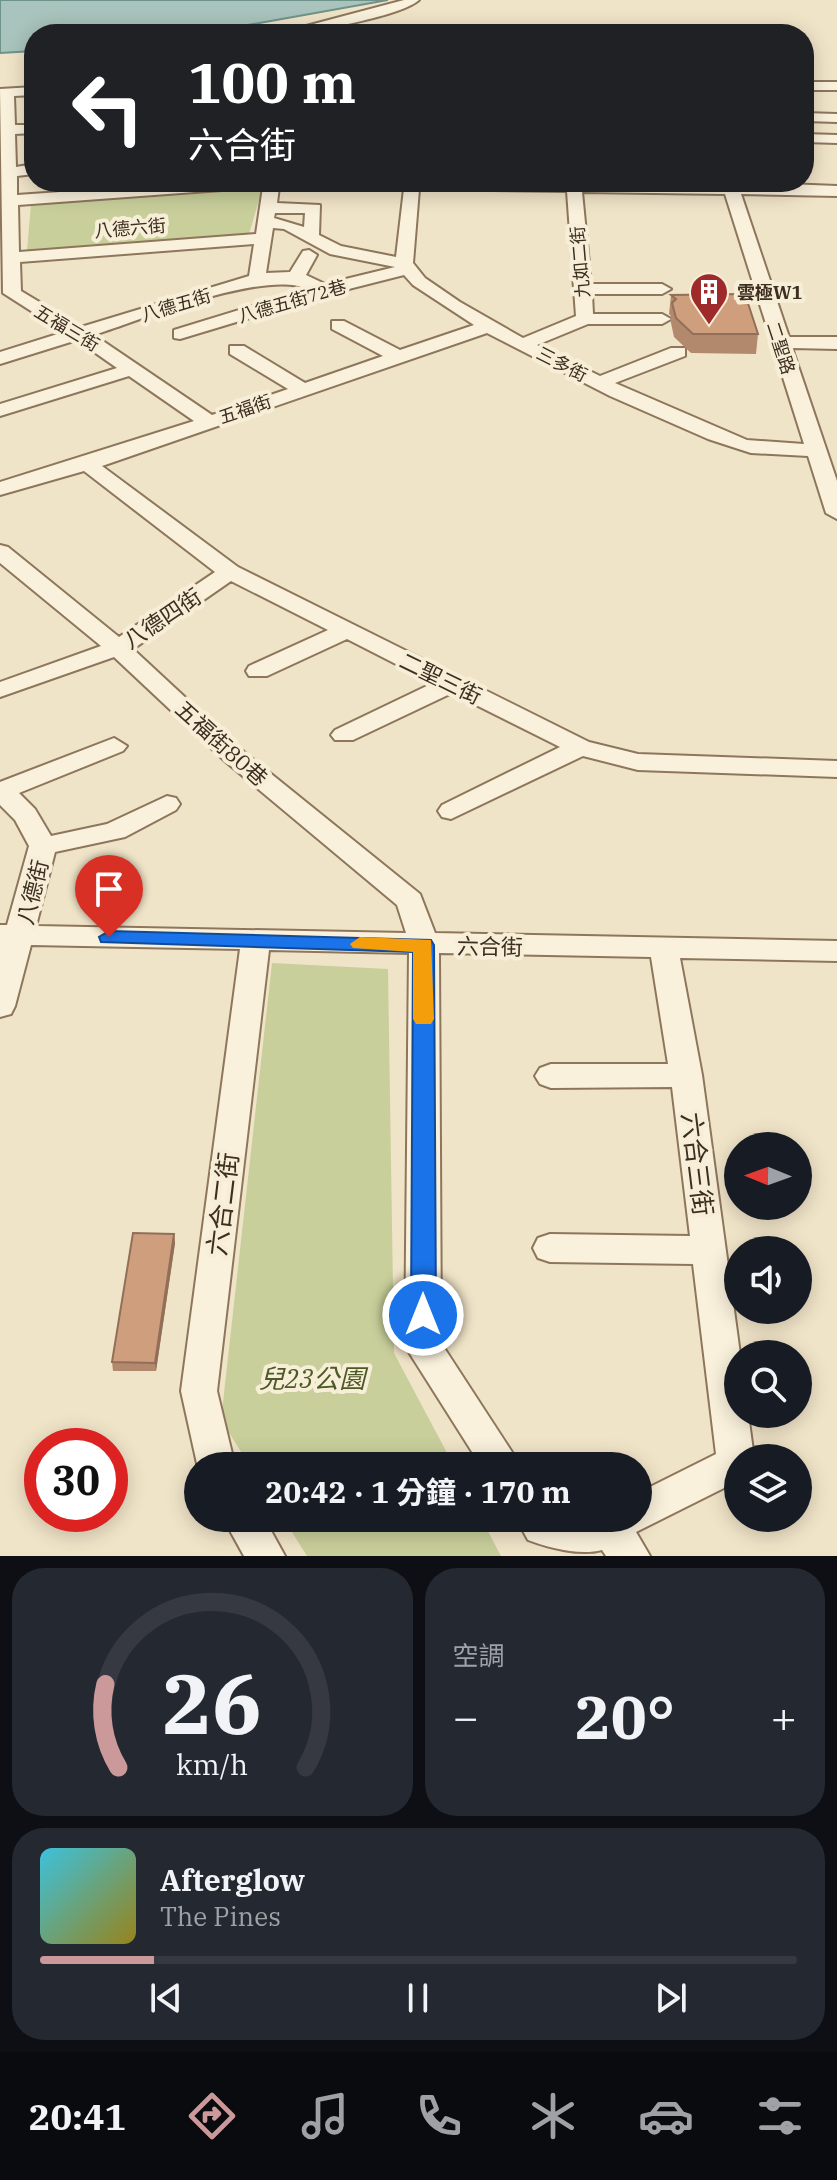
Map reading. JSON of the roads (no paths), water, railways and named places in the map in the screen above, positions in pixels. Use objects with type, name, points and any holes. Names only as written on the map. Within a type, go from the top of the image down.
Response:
[{"type":"street","points":[[325,24],[390,9],[413,0]]},
{"type":"street","points":[[814,86],[837,86]]},
{"type":"street","points":[[4,93],[24,92]]},
{"type":"street","name":"五福三街","points":[[4,93],[4,258],[12,293],[80,334],[208,421]]},
{"type":"street","points":[[814,117],[837,118]]},
{"type":"street","points":[[814,138],[837,139]]},
{"type":"street","points":[[814,190],[837,191]]},
{"type":"street","points":[[5,200],[124,192]]},
{"type":"street","points":[[257,279],[271,192]]},
{"type":"street","points":[[266,222],[288,225],[311,234],[336,250],[405,267],[411,192]]},
{"type":"street","name":"九如二街","points":[[524,344],[585,319],[574,192]]},
{"type":"street","name":"二聖路","points":[[732,192],[837,513]]},
{"type":"street","points":[[266,222],[314,208],[311,234]]},
{"type":"street","name":"八德六街","points":[[4,258],[266,222]]},
{"type":"street","points":[[309,255],[296,277],[323,290]]},
{"type":"street","name":"八德五街72巷","points":[[180,334],[405,267]]},
{"type":"street","name":"三多街","points":[[405,267],[424,288],[489,326],[696,430],[745,446],[816,450]]},
{"type":"street","name":"八德五街","points":[[0,358],[257,279],[296,277]]},
{"type":"street","points":[[581,289],[662,289]]},
{"type":"street","points":[[0,309],[31,307]]},
{"type":"street","points":[[585,319],[662,319]]},
{"type":"street","points":[[338,325],[397,356]]},
{"type":"street","name":"五福街","points":[[0,489],[87,464],[489,326]]},
{"type":"street","points":[[779,342],[837,343]]},
{"type":"street","points":[[237,350],[302,389]]},
{"type":"street","points":[[599,383],[678,352]]},
{"type":"street","points":[[0,410],[132,369]]},
{"type":"street","name":"二聖三街","points":[[87,464],[230,572],[580,747],[638,762],[837,769]]},
{"type":"street","name":"五福街80巷","points":[[0,552],[118,648],[235,757],[410,901],[424,945]]},
{"type":"street","name":"八德四街","points":[[0,690],[118,648],[230,572]]},
{"type":"street","points":[[258,671],[346,631]]},
{"type":"street","points":[[344,735],[453,683]]},
{"type":"street","points":[[0,791],[114,746]]},
{"type":"street","points":[[451,811],[580,747]]},
{"type":"street","name":"八德街","points":[[0,791],[26,815],[43,846],[10,935],[0,1006]]},
{"type":"street","points":[[43,846],[115,831],[167,804]]},
{"type":"street","name":"六合街","points":[[10,935],[837,951]]},
{"type":"street","name":"六合二街","points":[[213,1452],[199,1391],[256,940]]},
{"type":"street","points":[[424,945],[423,1346],[493,1452]]},
{"type":"street","name":"六合三街","points":[[652,1512],[736,1463],[686,1075],[664,949]]},
{"type":"street","points":[[551,1076],[686,1075]]},
{"type":"street","points":[[550,1248],[708,1250]]},
{"type":"street","points":[[251,1532],[265,1556]]},
{"type":"street","name":"六合三街","points":[[569,1532],[590,1536],[608,1532]]},
{"type":"water","points":[[0,0],[388,0],[254,24],[24,24],[24,52],[0,53]]},
{"type":"place","name":"雲極W1","points":[[709,326]]},
{"type":"park label","name":"兒23公園","points":[[312,1378]]}]
